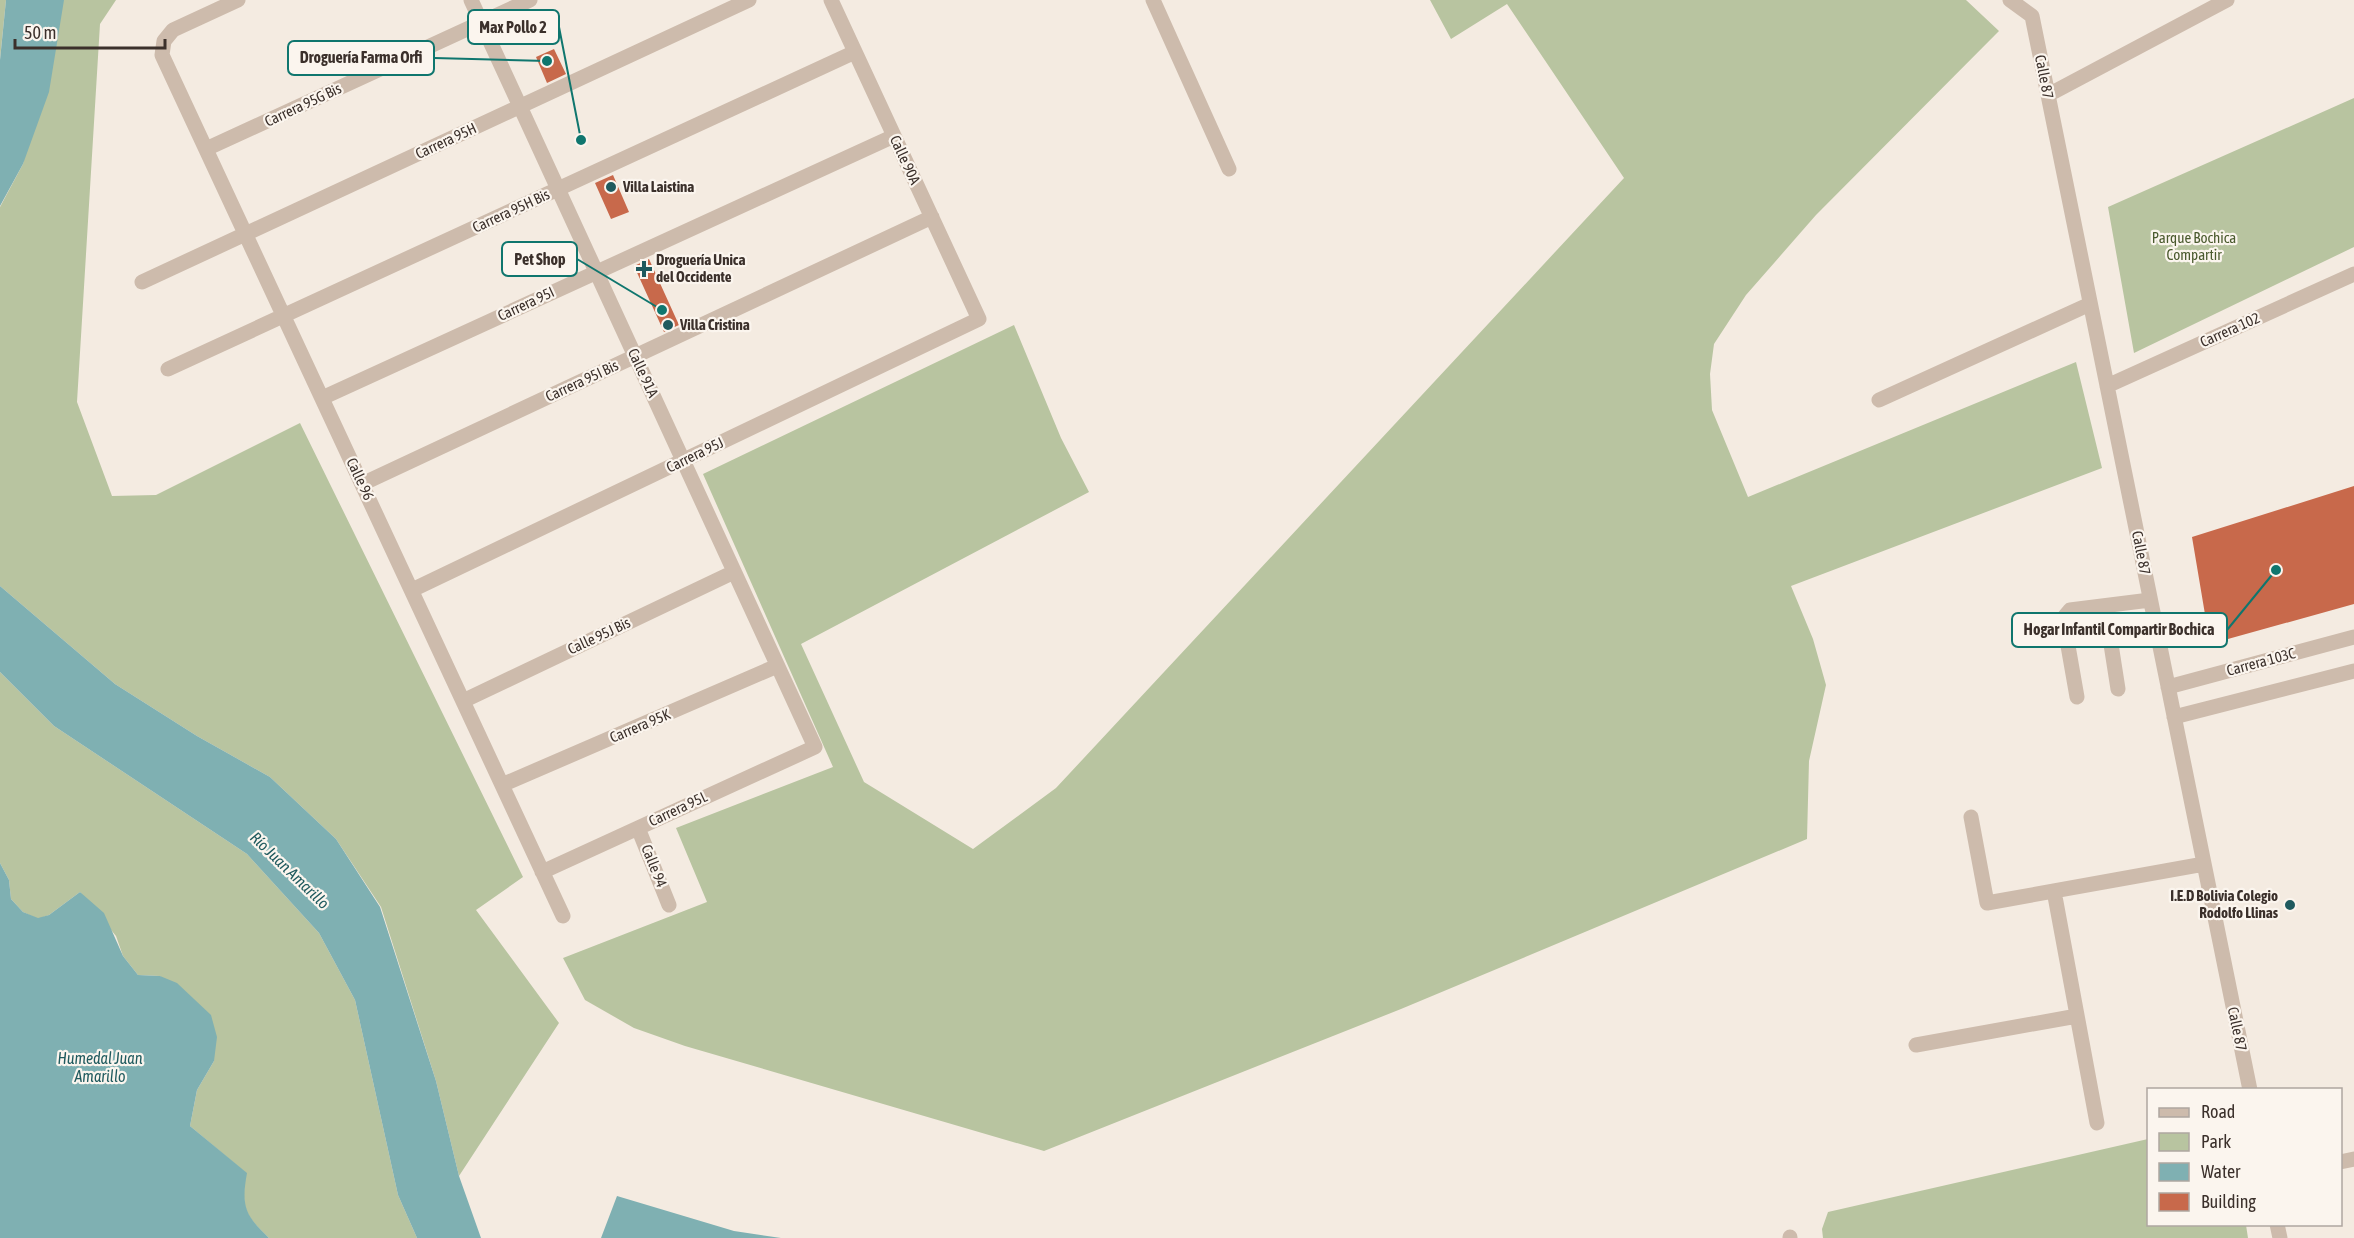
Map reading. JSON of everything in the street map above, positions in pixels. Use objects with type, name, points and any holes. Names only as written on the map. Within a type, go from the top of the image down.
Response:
[{"type":"street","name":"Calle 96","points":[[238,0],[173,30],[164,41],[162,55],[563,916]]},
{"type":"street","name":"Calle 91A","points":[[471,0],[815,747]]},
{"type":"street","name":"Carrera 95G Bis","points":[[206,149],[530,0]]},
{"type":"street","name":"Carrera 95H","points":[[142,282],[749,0]]},
{"type":"street","name":"Calle 90A","points":[[831,0],[979,319]]},
{"type":"street","points":[[1153,0],[1229,169]]},
{"type":"street","name":"Calle 87","points":[[2010,0],[2032,16],[2250,1088]]},
{"type":"street","points":[[2048,95],[2227,0]]},
{"type":"street","name":"Carrera 95H Bis","points":[[168,369],[855,52]]},
{"type":"street","name":"Carrera 95I","points":[[322,398],[894,136]]},
{"type":"street","name":"Carrera 95I Bis","points":[[362,484],[932,217]]},
{"type":"street","name":"Carrera 102","points":[[2107,386],[2354,274]]},
{"type":"street","points":[[1879,400],[2090,304]]},
{"type":"street","name":"Carrera 95J","points":[[412,590],[979,319]]},
{"type":"street","name":"Calle 95J Bis","points":[[463,701],[734,572]]},
{"type":"street","points":[[2077,697],[2064,623],[2065,616],[2070,610],[2150,600]]},
{"type":"street","points":[[2105,606],[2118,689]]},
{"type":"street","name":"Carrera 103C","points":[[2168,687],[2354,637]]},
{"type":"street","name":"Carrera 95K","points":[[502,785],[777,666]]},
{"type":"street","name":"Carrera 103C","points":[[2174,717],[2354,671]]},
{"type":"street","name":"Carrera 95L","points":[[542,872],[815,747]]},
{"type":"street","points":[[1971,817],[1987,903],[2204,864]]},
{"type":"street","name":"Calle 94","points":[[638,828],[669,905]]},
{"type":"street","points":[[2054,891],[2097,1123]]},
{"type":"street","points":[[1916,1046],[2078,1016]]},
{"type":"green space","points":[[0,0],[6,0],[0,59]]},
{"type":"green space","points":[[60,0],[116,0],[100,24],[77,402],[112,496],[156,495],[300,423],[523,877],[476,910],[559,1023],[459,1176],[436,1081],[381,907],[336,839],[270,777],[197,736],[115,684],[0,586],[0,207],[23,164]]},
{"type":"green space","points":[[1430,0],[1966,0],[1999,31],[1816,215],[1746,295],[1714,344],[1710,374],[1712,410],[1748,497],[2076,362],[2102,468],[1791,586],[1813,639],[1826,685],[1809,761],[1807,839],[1401,1009],[1044,1151],[685,1046],[634,1028],[585,1000],[563,958],[707,902],[676,828],[833,767],[703,474],[1014,325],[1061,438],[1089,492],[801,644],[864,782],[973,849],[1056,788],[1624,178],[1507,4],[1451,39]]},
{"type":"green space","name":"Parque Bochica Compartir","points":[[2354,98],[2354,247],[2134,353],[2108,207]]},
{"type":"green space","points":[[0,672],[54,726],[247,854],[319,933],[355,1000],[398,1195],[417,1238],[269,1238],[254,1223],[246,1210],[244,1195],[246,1173],[190,1126],[197,1090],[214,1061],[160,976],[138,975],[123,956],[116,936],[80,892],[49,915],[38,919],[23,912],[11,899],[9,880],[0,863]]},
{"type":"green space","points":[[2147,1139],[2147,1226],[2246,1226],[2248,1238],[1823,1238],[1822,1229],[1828,1212]]},
{"type":"water","points":[[6,0],[64,0],[49,92],[23,164],[0,206],[0,60]]},
{"type":"water","name":"Río Juan Amarillo","points":[[0,586],[115,684],[197,736],[270,777],[336,839],[380,907],[436,1081],[459,1176],[481,1238],[417,1238],[398,1195],[355,1000],[319,933],[247,854],[54,726],[0,672]]},
{"type":"water","name":"Humedal Juan Amarillo","points":[[0,863],[9,880],[11,899],[23,912],[38,918],[49,915],[80,892],[104,913],[123,956],[138,975],[160,976],[177,983],[211,1015],[217,1037],[214,1061],[197,1090],[190,1126],[247,1173],[245,1202],[247,1209],[255,1223],[269,1238],[0,1238]]},
{"type":"water","points":[[617,1196],[734,1231],[781,1238],[601,1238]]},
{"type":"building","points":[[554,49],[566,74],[547,83],[536,57]]},
{"type":"building","points":[[613,175],[629,212],[611,219],[595,183]]},
{"type":"building","points":[[649,259],[679,325],[664,332],[634,266]]},
{"type":"building","points":[[2354,486],[2354,604],[2210,644],[2192,537]]},
{"type":"place","name":"Droguería Farma Orfi","points":[[547,61]]},
{"type":"place","name":"Max Pollo 2","points":[[581,140]]},
{"type":"place","name":"Villa Laistina","points":[[611,187]]},
{"type":"place","name":"Droguería Unica del Occidente","points":[[644,269]]},
{"type":"place","name":"Pet Shop","points":[[662,310]]},
{"type":"place","name":"Villa Cristina","points":[[668,325]]},
{"type":"place","name":"Hogar Infantil Compartir Bochica","points":[[2276,570]]},
{"type":"place","name":"I.E.D Bolivia Colegio Rodolfo Llinas","points":[[2290,905]]}]
